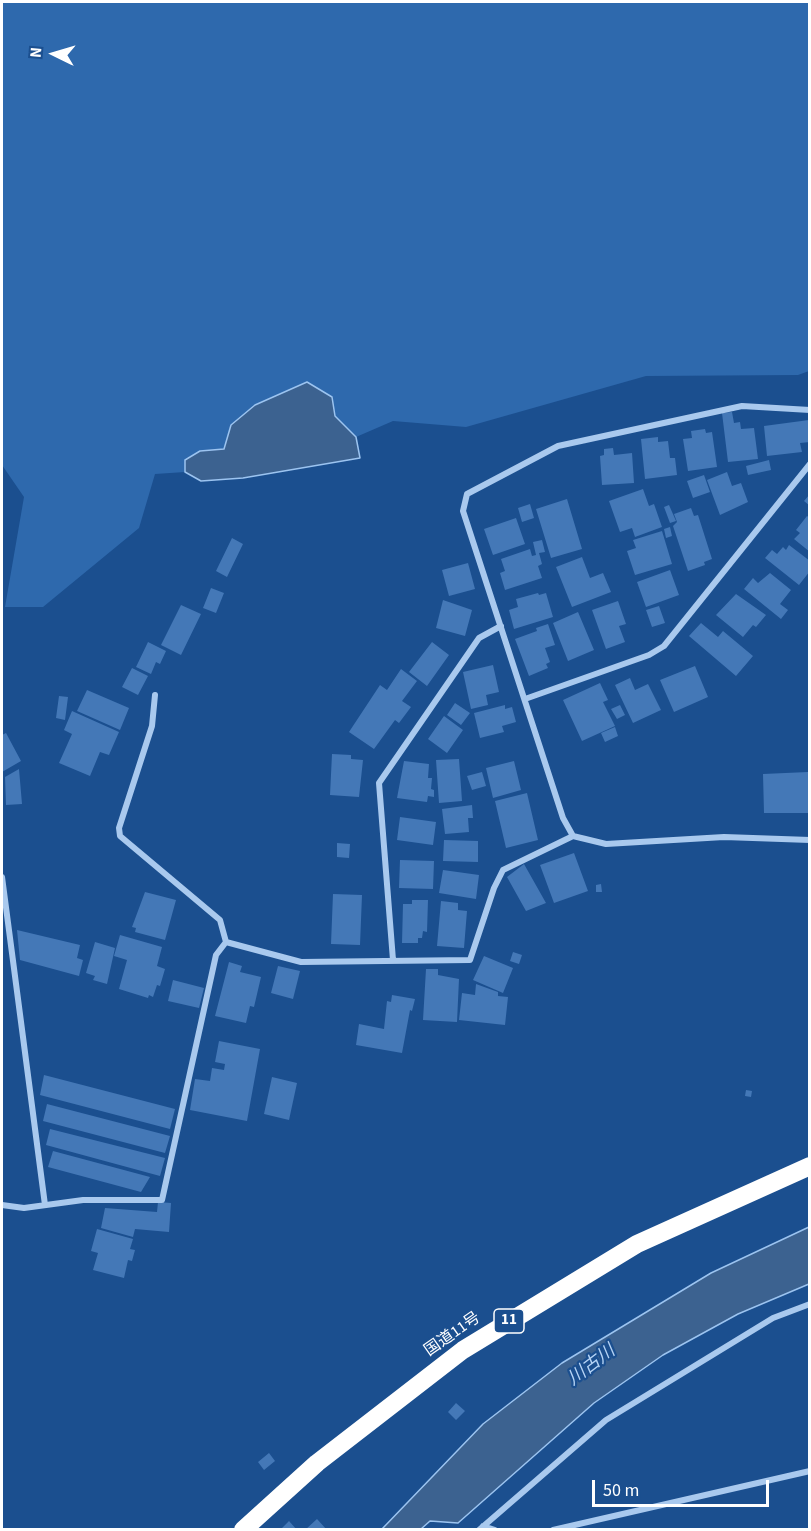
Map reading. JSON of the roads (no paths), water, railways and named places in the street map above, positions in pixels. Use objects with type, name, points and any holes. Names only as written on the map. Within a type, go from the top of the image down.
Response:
[{"type":"highway","name":"国道11号","points":[[243,1530],[317,1463],[463,1350],[637,1244],[810,1166]]},
{"type":"street","points":[[573,836],[563,818],[463,511],[467,494],[558,446],[742,406],[810,410]]},
{"type":"street","points":[[525,699],[650,655],[664,646],[810,464]]},
{"type":"street","points":[[393,960],[379,783],[479,638],[501,626]]},
{"type":"street","points":[[155,695],[152,726],[119,828],[120,836],[220,920],[226,942]]},
{"type":"street","points":[[226,942],[301,962],[470,960],[494,888],[503,870],[573,836],[606,844],[724,837],[810,840]]},
{"type":"street","points":[[2,877],[45,1205]]},
{"type":"street","points":[[2,1205],[24,1208],[82,1200],[162,1200],[216,955],[226,942]]},
{"type":"street","points":[[481,1528],[606,1419],[773,1318],[810,1305]]},
{"type":"street","points":[[553,1530],[810,1471]]},
{"type":"street","points":[[481,1528],[495,1530]]},
{"type":"water","points":[[307,382],[332,397],[335,416],[356,437],[360,458],[243,478],[201,481],[185,472],[185,460],[200,451],[224,449],[231,425],[255,405]]},
{"type":"water","name":"川古川","points":[[809,1227],[809,1284],[738,1314],[663,1355],[594,1403],[458,1523],[430,1521],[421,1529],[382,1529],[483,1424],[562,1363],[711,1273]]}]
